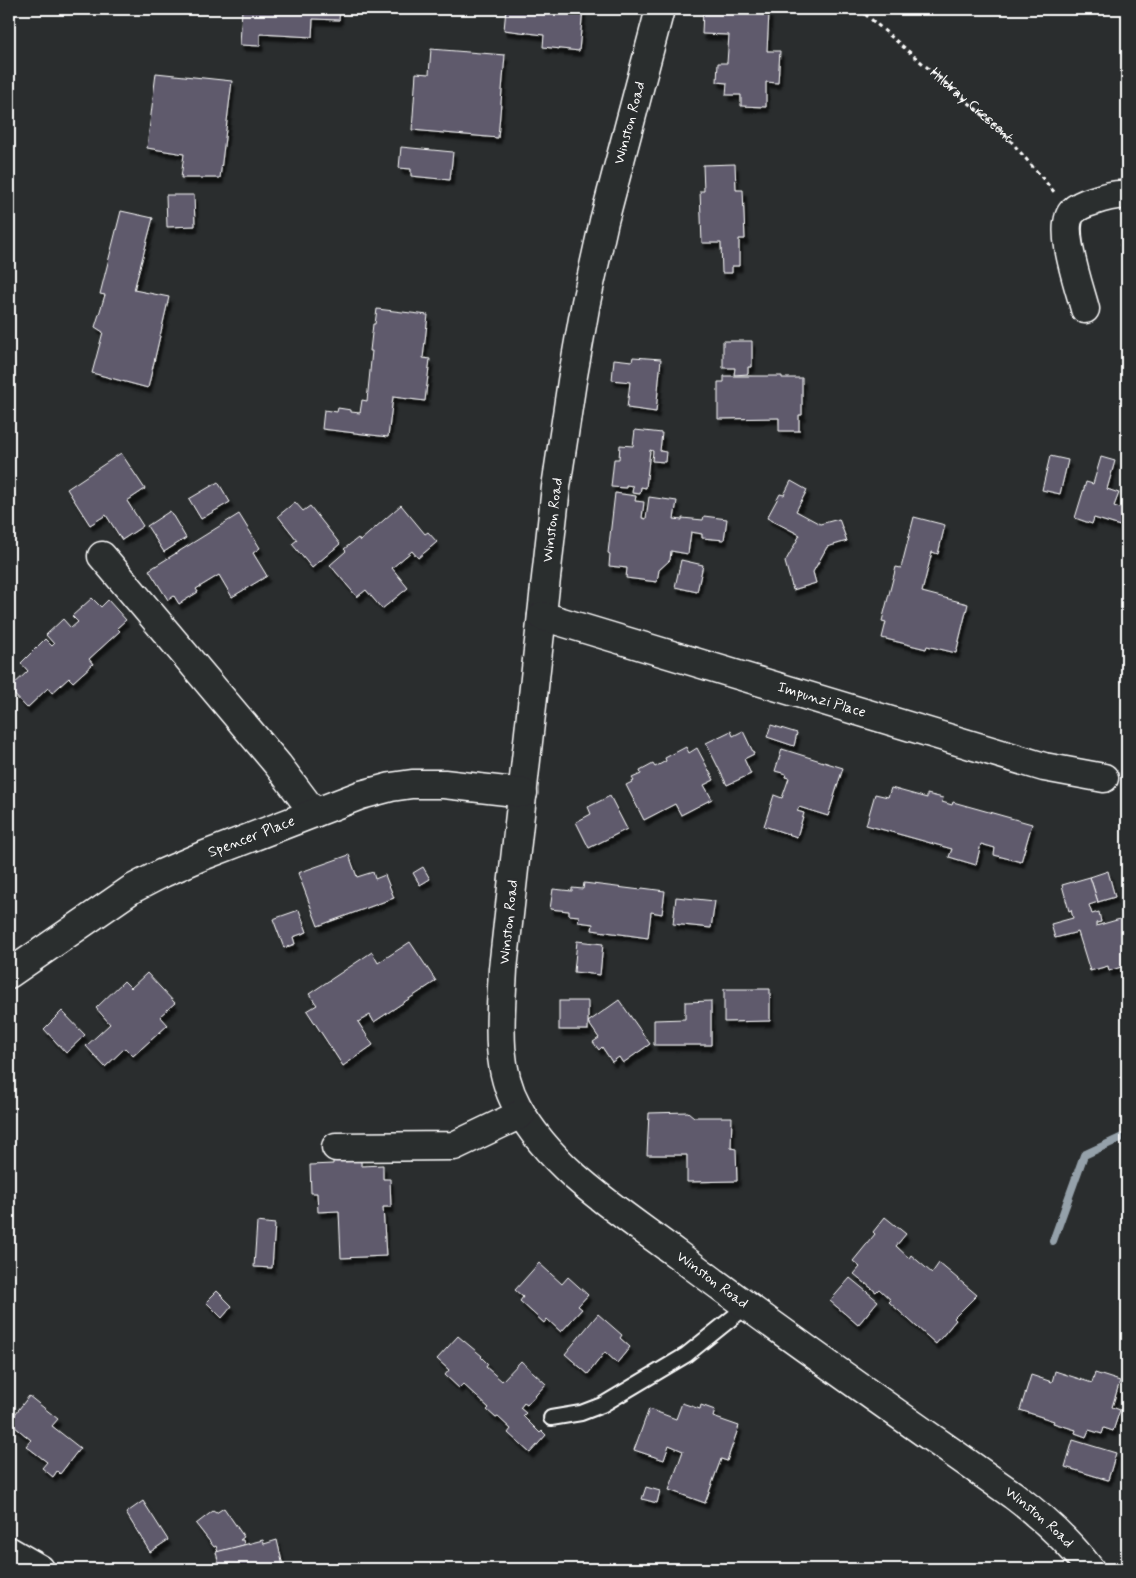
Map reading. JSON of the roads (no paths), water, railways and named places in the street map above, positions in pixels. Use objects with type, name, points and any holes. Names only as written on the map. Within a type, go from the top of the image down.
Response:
[{"type":"street","name":"Winston Road","points":[[660,9],[604,221],[586,302],[556,487],[503,969],[500,1032],[504,1071],[516,1105],[537,1136],[565,1168],[747,1306],[1013,1495],[1053,1527],[1090,1569]]},
{"type":"street","points":[[1085,309],[1069,252],[1066,225],[1071,212],[1085,204],[1114,194],[1127,195]]},
{"type":"street","points":[[102,556],[278,765],[314,813]]},
{"type":"street","name":"Impunzi Place","points":[[542,616],[1044,767],[1104,778]]},
{"type":"street","name":"Spencer Place","points":[[9,974],[132,889],[163,873],[361,795],[412,784],[444,784],[523,792]]},
{"type":"street","points":[[336,1147],[454,1146],[522,1114]]},
{"type":"street","points":[[9,1551],[40,1569]]},
{"type":"lane","points":[[551,1418],[581,1413],[602,1405],[686,1354],[747,1306]]},
{"type":"waterway","points":[[1053,1241],[1084,1155],[1127,1135]]}]
